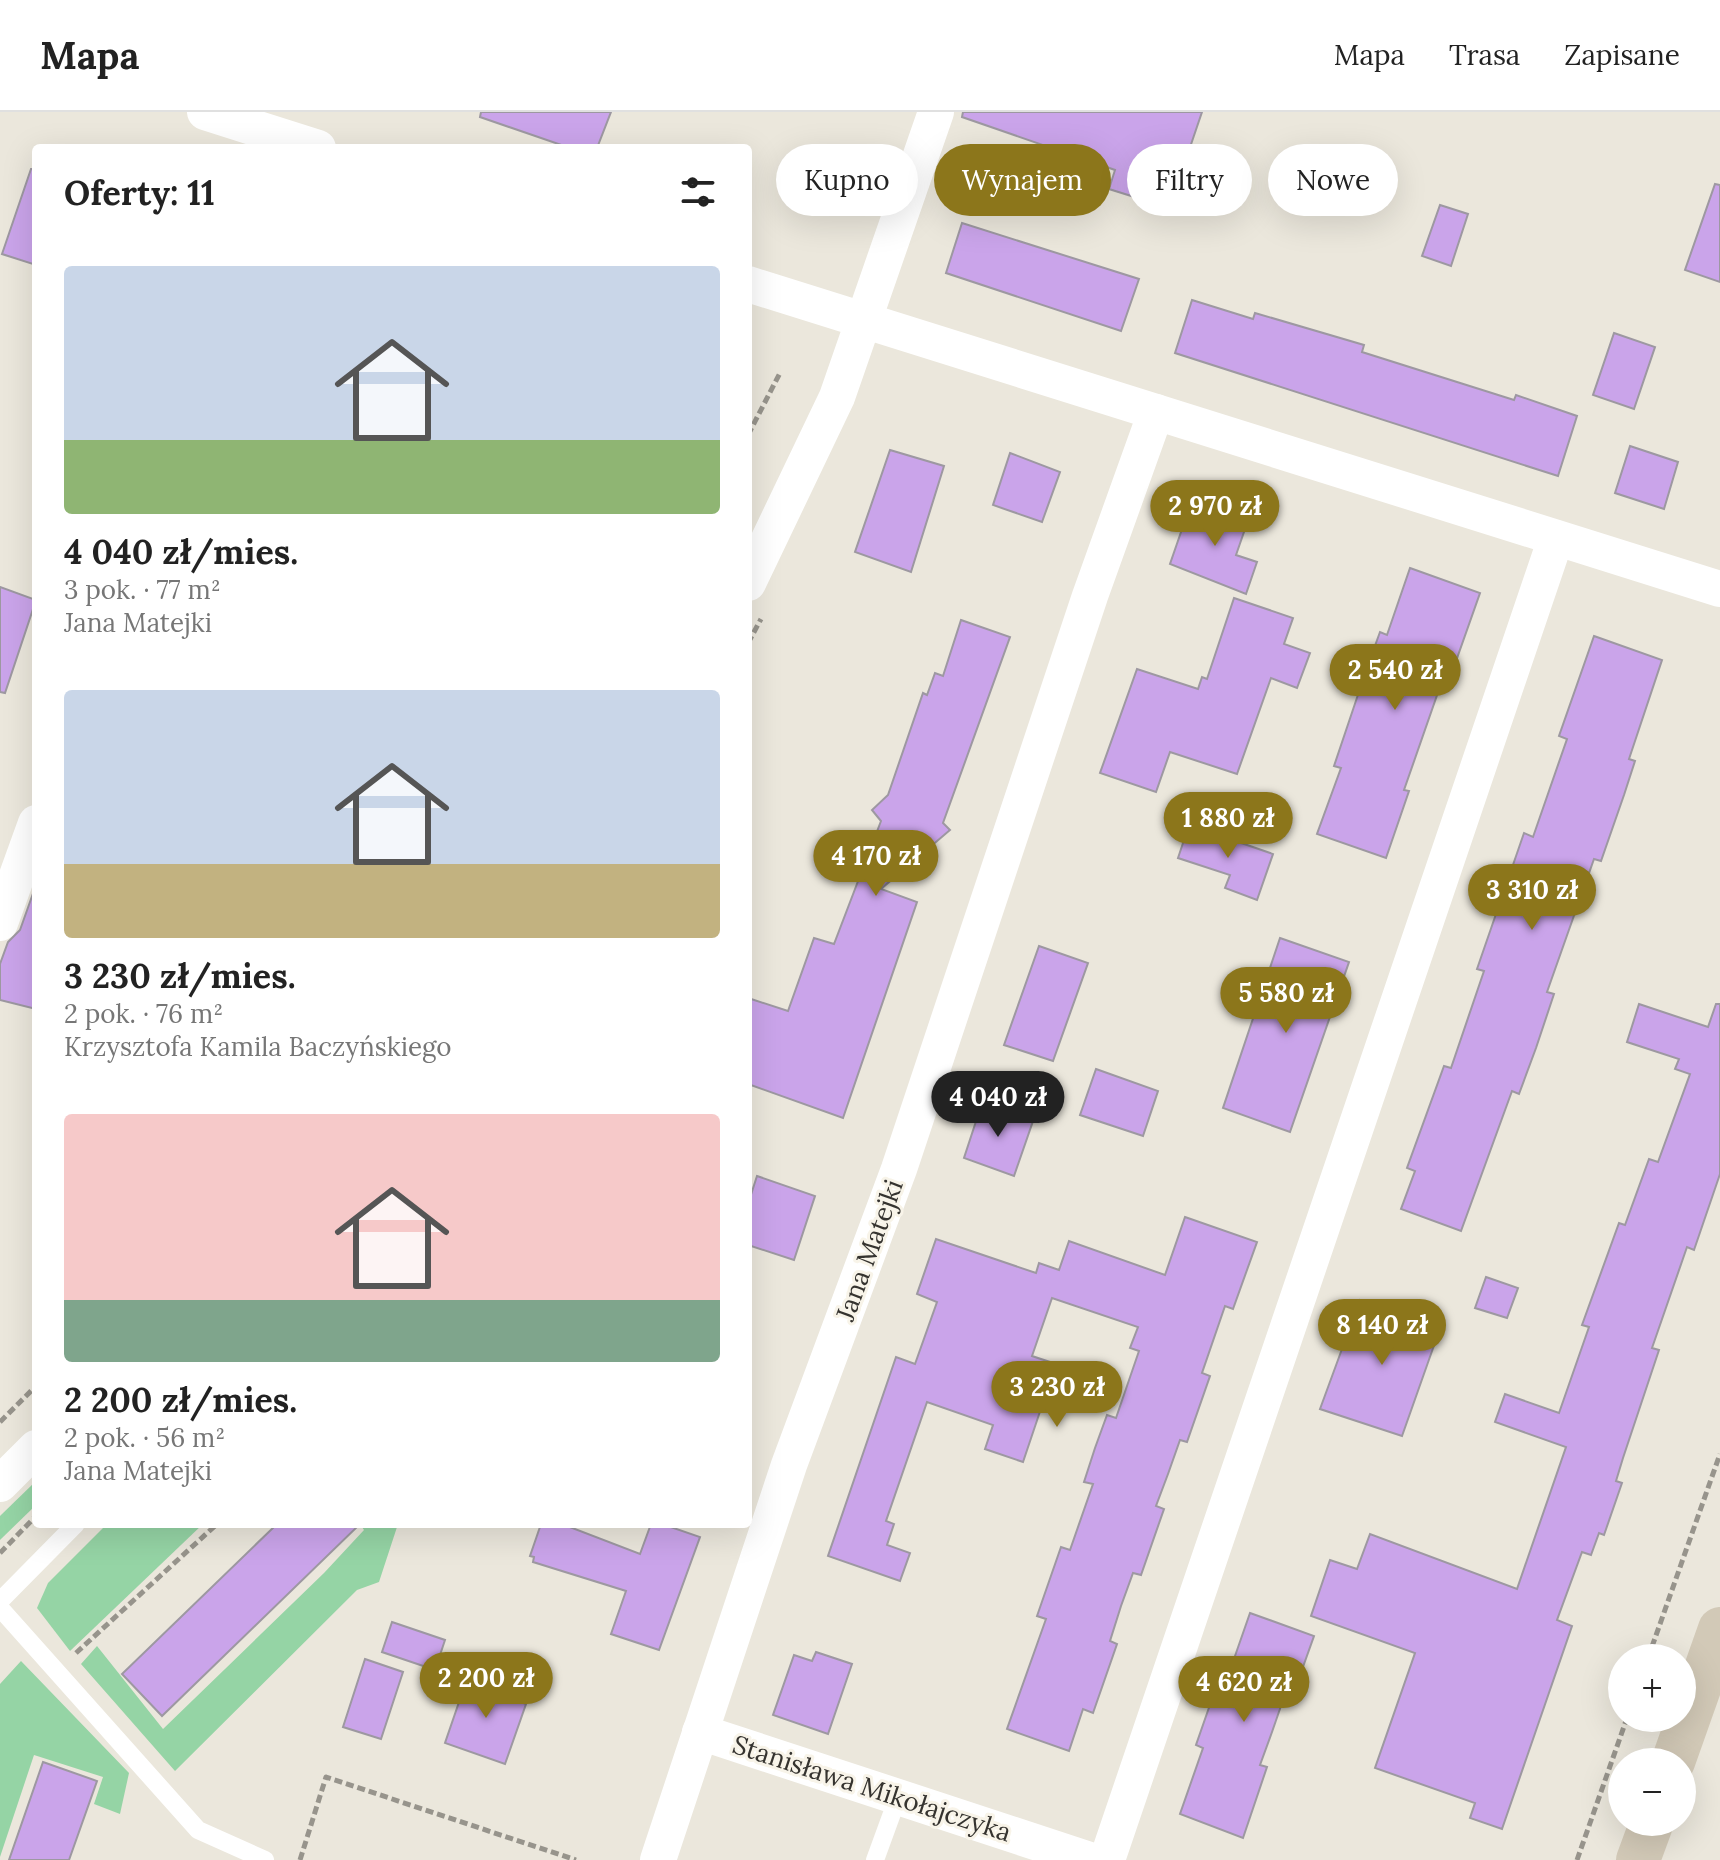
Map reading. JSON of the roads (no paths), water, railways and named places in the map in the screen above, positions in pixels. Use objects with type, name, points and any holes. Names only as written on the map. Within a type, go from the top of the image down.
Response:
[{"type":"street","points":[[205,112],[266,140],[292,144]]},
{"type":"street","points":[[752,575],[802,475],[865,321],[936,112]]},
{"type":"street","points":[[752,285],[1720,589]]},
{"type":"street","name":"Jana Matejki","points":[[658,1860],[789,1465],[899,1169],[1090,596],[1156,412]]},
{"type":"street","points":[[1107,1860],[1556,538]]},
{"type":"street","points":[[0,923],[29,865]]},
{"type":"street","points":[[0,1484],[32,1452]]},
{"type":"street","points":[[1678,1748],[1720,1629]]},
{"type":"street","name":"Stanisława Mikołajczyka","points":[[700,1732],[1090,1860]]},
{"type":"street","points":[[1638,1860],[1647,1836]]},
{"type":"lane","points":[[73,1528],[1,1610],[198,1830],[265,1860]]},
{"type":"lane","points":[[875,1860],[898,1797]]}]
